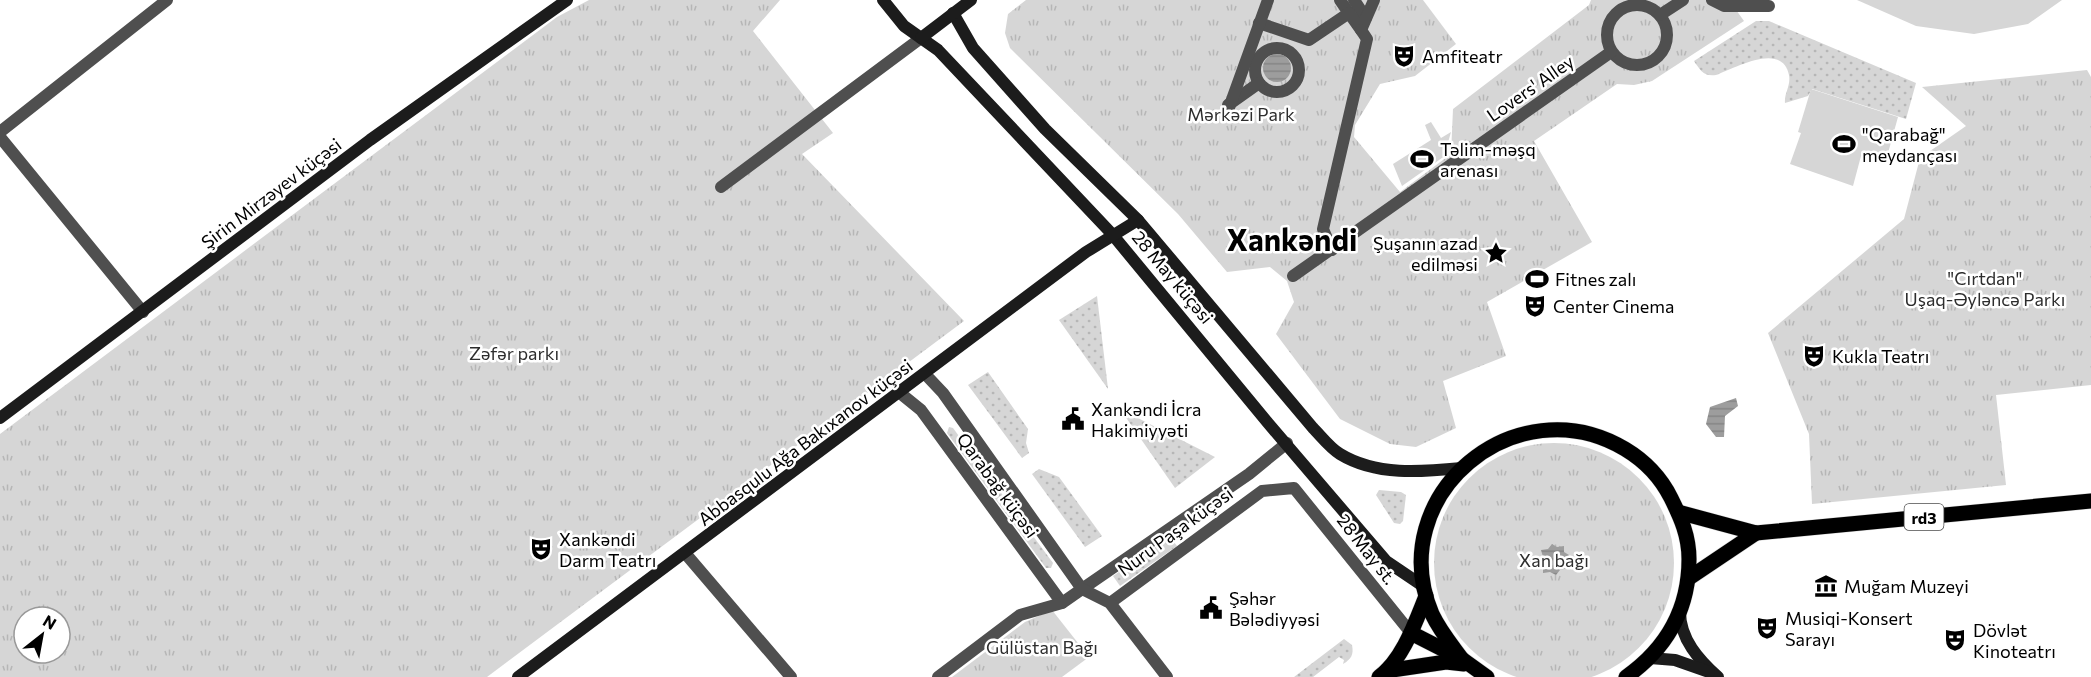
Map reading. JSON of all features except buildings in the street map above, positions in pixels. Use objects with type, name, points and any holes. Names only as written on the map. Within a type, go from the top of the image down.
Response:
[{"type":"main road","name":"Şirin Mirzəyev küçəsi","points":[[0,418],[369,140],[567,0]]},
{"type":"main road","name":"28 May küçəsi","points":[[883,0],[904,26],[938,50],[1112,234],[1386,561],[1425,591]]},
{"type":"main road","points":[[921,38],[971,0]]},
{"type":"main road","name":"28 May küçəsi","points":[[953,14],[973,48],[1045,129],[1138,220],[1313,428],[1339,454],[1376,469],[1424,472],[1462,468]]},
{"type":"main road","name":"Abbasqulu Ağa Bakıxanov küçəsi","points":[[518,677],[926,375],[1112,234],[1138,220]]},
{"type":"main road","points":[[1466,662],[1441,632],[1425,591],[1422,552],[1428,524],[1439,497],[1462,468],[1486,448],[1514,436],[1544,430],[1589,434],[1617,444],[1642,461],[1666,488],[1684,524],[1689,551],[1689,578],[1680,612],[1672,630],[1650,658],[1626,677]]},
{"type":"main road","name":"rd3","points":[[1756,533],[2091,501]]},
{"type":"main road","points":[[1678,512],[1756,533]]},
{"type":"main road","points":[[1689,578],[1756,533]]},
{"type":"main road","points":[[1383,674],[1411,633],[1425,591]]},
{"type":"main road","points":[[1680,612],[1683,633],[1690,646],[1717,676]]},
{"type":"main road","points":[[1411,633],[1466,662],[1487,677]]},
{"type":"main road","points":[[1650,658],[1675,660],[1717,676]]},
{"type":"main road","points":[[1383,674],[1446,663],[1466,662]]},
{"type":"street","points":[[0,132],[167,0]]},
{"type":"street","points":[[1259,83],[1227,110],[1268,0]]},
{"type":"street","points":[[1340,0],[1349,13],[1364,24]]},
{"type":"street","points":[[1332,249],[1323,229],[1367,39],[1364,24],[1354,0]]},
{"type":"street","points":[[1364,24],[1374,0]]},
{"type":"street","points":[[1660,15],[1683,0]]},
{"type":"street","points":[[1712,0],[1724,6],[1769,6]]},
{"type":"street","points":[[1631,2],[1643,5],[1660,15],[1667,34],[1661,52],[1655,59],[1636,65],[1625,63],[1611,52],[1606,32],[1615,14],[1631,2]]},
{"type":"street","points":[[1259,23],[1309,40],[1349,13]]},
{"type":"street","points":[[721,187],[921,38]]},
{"type":"street","points":[[1253,39],[1266,50]]},
{"type":"street","points":[[1279,47],[1292,53],[1299,64],[1298,78],[1290,88],[1277,92],[1259,83],[1255,65],[1266,50],[1279,47]]},
{"type":"street","name":"Lovers' Alley","points":[[1293,276],[1611,52]]},
{"type":"street","points":[[0,137],[143,312]]},
{"type":"street","name":"Qarabağ küçəsi","points":[[926,375],[943,393],[1082,589]]},
{"type":"street","name":"Qarabağ küçəsi","points":[[900,393],[921,410],[1062,603]]},
{"type":"street","name":"Nuru Paşa küçəsi","points":[[938,677],[1020,615],[1062,603],[1249,474],[1287,443]]},
{"type":"street","name":"Nuru Paşa küçəsi","points":[[1110,603],[1263,491],[1294,488]]},
{"type":"street","name":"28 May st.","points":[[1294,488],[1411,633]]},
{"type":"street","points":[[685,553],[791,677]]},
{"type":"street","points":[[1082,589],[1110,603],[1167,677]]},
{"type":"green space","name":"Zəfər parkı","points":[[589,0],[780,0],[753,31],[833,133],[802,154],[964,321],[487,677],[0,677],[0,434],[557,17]]},
{"type":"green space","name":"Mərkəzi Park","points":[[1026,0],[1423,0],[1456,44],[1415,76],[1380,84],[1355,125],[1354,137],[1400,192],[1451,154],[1453,109],[1589,5],[1591,0],[1729,0],[1744,21],[1652,81],[1634,85],[1617,84],[1534,141],[1592,242],[1487,302],[1506,356],[1443,381],[1456,428],[1416,447],[1390,444],[1340,419],[1276,334],[1294,302],[1287,281],[1270,267],[1227,272],[1178,214],[1010,48],[1005,33],[1008,14]]},
{"type":"green space","points":[[1857,0],[2062,0],[2028,24],[1974,34],[1916,26]]},
{"type":"green space","points":[[1756,21],[1769,21],[1916,83],[1906,119],[1812,89],[1808,96],[1785,103],[1789,75],[1785,65],[1777,60],[1768,58],[1757,60],[1716,75],[1708,75],[1700,70],[1694,61]]},
{"type":"green space","name":"\"Cırtdan\" Uşaq-Əyləncə Parkı","points":[[2087,70],[2091,77],[2091,385],[1996,395],[2006,485],[1812,504],[1809,434],[1768,333],[1904,219],[1920,158],[1966,126],[1922,87]]},
{"type":"green space","name":"\"Qarabağ\" meydançası","points":[[1811,89],[1898,117],[1885,164],[1861,156],[1853,186],[1790,164],[1801,133],[1798,132]]},
{"type":"green space","name":"Təlim-məşq arenası","points":[[1431,122],[1441,138],[1451,132],[1447,146],[1449,153],[1402,186],[1393,164],[1431,140],[1425,125]]},
{"type":"green space","points":[[1097,296],[1108,389],[1059,320]]},
{"type":"green space","points":[[988,372],[1028,429],[1026,443],[1029,453],[1022,458],[968,385]]},
{"type":"green space","points":[[1120,409],[1215,457],[1175,488]]},
{"type":"green space","points":[[949,427],[953,428],[1053,563],[1051,568],[1046,568],[947,433]]},
{"type":"green space","name":"Xan bağı","points":[[1554,443],[1577,445],[1600,452],[1621,463],[1639,478],[1654,496],[1665,517],[1672,540],[1674,563],[1672,586],[1665,609],[1654,630],[1639,648],[1621,663],[1600,674],[1577,681],[1554,683],[1531,681],[1508,674],[1487,663],[1469,648],[1454,630],[1443,609],[1436,586],[1434,563],[1436,540],[1443,517],[1454,496],[1469,478],[1487,463],[1508,452],[1531,445]]},
{"type":"green space","points":[[1039,469],[1059,477],[1102,536],[1085,547],[1032,474]]},
{"type":"green space","points":[[1379,490],[1401,492],[1406,495],[1403,521],[1400,524],[1394,523],[1376,495]]},
{"type":"green space","points":[[1170,537],[1177,546],[1120,586],[1113,576]]},
{"type":"green space","name":"Gülüstan Bağı","points":[[1052,610],[1089,657],[1062,677],[952,677],[1025,622]]},
{"type":"green space","points":[[1344,639],[1353,648],[1346,662],[1343,664],[1344,660],[1339,657],[1313,677],[1294,677]]},
{"type":"shaded area","points":[[1277,54],[1287,58],[1291,68],[1287,78],[1277,82],[1267,78],[1263,68],[1267,58]]},
{"type":"shaded area","points":[[1736,398],[1738,406],[1725,416],[1724,437],[1716,437],[1706,424],[1710,407]]},
{"type":"shaded area","points":[[1552,544],[1557,547],[1564,546],[1564,552],[1569,555],[1566,561],[1567,568],[1560,570],[1556,575],[1550,572],[1543,573],[1543,566],[1538,562],[1543,557],[1541,550],[1548,549]]},
{"type":"place","name":"Amfiteatr","points":[[1404,56]]},
{"type":"place","name":"\"Qarabağ\" meydançası","points":[[1844,144]]},
{"type":"place","name":"Təlim-məşq arenası","points":[[1422,159]]},
{"type":"place","name":"Şuşanın azad edilməsi","points":[[1496,253]]},
{"type":"place","name":"Fitnes zalı","points":[[1537,279]]},
{"type":"place","name":"Center Cinema","points":[[1535,306]]},
{"type":"place","name":"Kukla Teatrı","points":[[1814,356]]},
{"type":"place","name":"Xankəndi İcra Hakimiyyəti","points":[[1073,419]]},
{"type":"place","name":"Xankəndi Darm Teatrı","points":[[541,549]]},
{"type":"place","name":"Muğam Muzeyi","points":[[1826,586]]},
{"type":"place","name":"Şəhər Bələdiyyəsi","points":[[1211,608]]},
{"type":"place","name":"Musiqi-Konsert Sarayı","points":[[1767,628]]},
{"type":"place","name":"Dövlət Kinoteatrı","points":[[1955,640]]},
{"type":"district","name":"Xankəndi","points":[[1292,238]]}]
